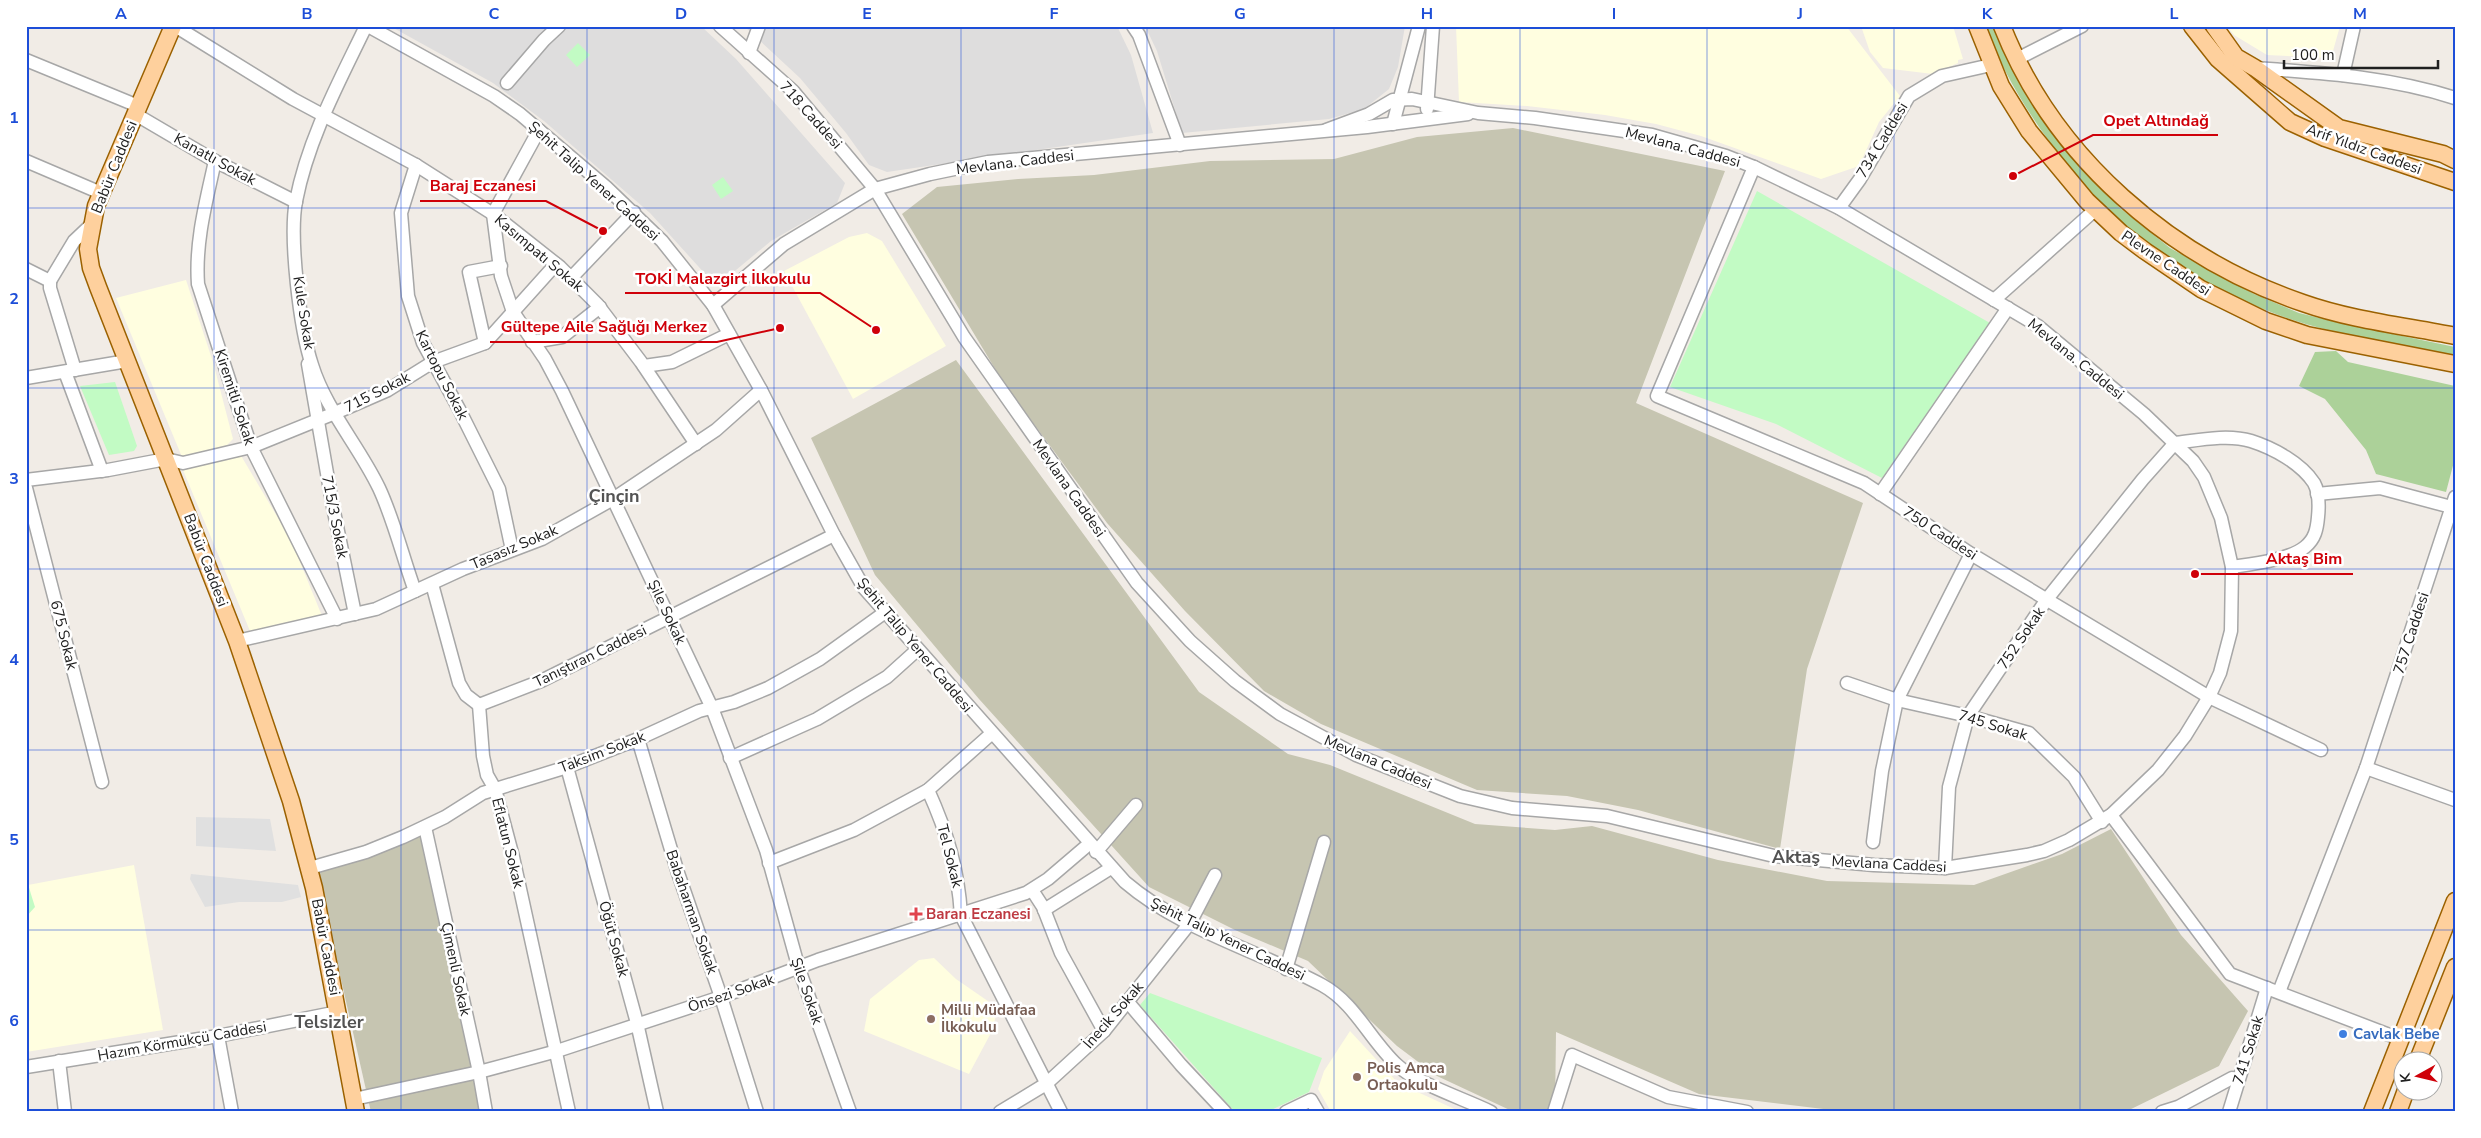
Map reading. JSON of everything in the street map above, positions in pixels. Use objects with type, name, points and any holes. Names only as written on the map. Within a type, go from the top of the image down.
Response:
[{"type":"main road","name":"Babür Caddesi","points":[[174,26],[101,193],[92,224],[88,249],[91,268],[237,641],[281,767],[310,868],[355,1105]]},
{"type":"main road","name":"Plevne Caddesi","points":[[1977,26],[2001,86],[2029,131],[2096,209],[2121,233],[2175,273],[2201,289],[2266,321],[2307,335],[2455,364]]},
{"type":"main road","name":"Plevne Caddesi","points":[[2002,26],[2017,59],[2043,104],[2079,151],[2127,201],[2154,225],[2182,245],[2249,281],[2304,304],[2455,336]]},
{"type":"main road","name":"Arif Yıldız Caddesi","points":[[2192,26],[2218,59],[2290,122],[2325,138],[2455,182]]},
{"type":"main road","name":"Arif Yıldız Caddesi","points":[[2214,26],[2236,57],[2255,68],[2339,128],[2443,154],[2455,160]]},
{"type":"main road","points":[[2372,1112],[2455,901]]},
{"type":"main road","points":[[2422,1050],[2455,967]]},
{"type":"main road","points":[[2398,1112],[2402,1100]]},
{"type":"street","name":"Kasımpatı Sokak","points":[[174,26],[293,99],[416,165],[493,214],[556,264],[600,308],[644,366],[696,444]]},
{"type":"street","name":"Kule Sokak","points":[[367,26],[323,115],[296,202],[295,251],[301,310],[312,366],[335,414],[379,488],[415,591]]},
{"type":"street","name":"Şehit Talip Yener Caddesi","points":[[367,26],[494,96],[539,130],[634,212],[662,242],[713,305],[761,390],[834,535],[859,580],[884,613],[1111,868],[1147,900],[1190,923],[1323,986],[1354,1013],[1391,1059],[1404,1070],[1491,1112]]},
{"type":"street","points":[[508,83],[544,40],[559,26]]},
{"type":"street","name":"718 Caddesi","points":[[720,26],[793,91],[875,189]]},
{"type":"street","points":[[749,52],[759,26]]},
{"type":"street","points":[[1133,26],[1139,35],[1180,145]]},
{"type":"street","points":[[1393,124],[1419,26]]},
{"type":"street","points":[[1428,119],[1426,101],[1433,26]]},
{"type":"street","points":[[2017,59],[2082,26]]},
{"type":"street","points":[[2343,74],[2354,26]]},
{"type":"street","name":"Kanatlı Sokak","points":[[26,60],[137,110],[215,161],[296,202]]},
{"type":"street","name":"734 Caddesi","points":[[1839,208],[1860,179],[1909,96],[1942,76],[1992,65]]},
{"type":"street","points":[[2255,68],[2343,74],[2418,86],[2455,98]]},
{"type":"street","name":"Mevlana. Caddesi","points":[[1326,130],[1369,114],[1399,99],[1426,101],[1478,113],[1535,118],[1652,135],[1726,156],[1754,167],[1839,208],[2038,326],[2175,442],[2193,460],[2213,496],[2226,536],[2232,567],[2231,632],[2220,673],[2209,697],[2185,736],[2171,755],[2106,818]]},
{"type":"street","name":"Mevlana. Caddesi","points":[[713,305],[784,244],[875,189],[930,174],[988,162],[1393,124],[1478,113]]},
{"type":"street","points":[[493,214],[539,130]]},
{"type":"street","points":[[26,161],[101,193]]},
{"type":"street","name":"Kiremitli Sokak","points":[[215,161],[202,216],[196,259],[198,284],[251,447],[337,619]]},
{"type":"street","name":"Kartopu Sokak","points":[[416,165],[401,213],[402,246],[408,296],[423,343],[499,489],[512,550]]},
{"type":"street","name":"750 Caddesi","points":[[1754,167],[1657,396],[1864,483],[1971,554],[2209,697],[2321,750]]},
{"type":"street","name":"Mevlana Caddesi","points":[[875,189],[964,337],[1121,562],[1190,641],[1235,681],[1280,714],[1356,755],[1477,801],[1536,811],[1607,816],[1774,856],[1894,867],[1945,868],[2003,860],[2044,851],[2106,818]]},
{"type":"street","points":[[1994,300],[2096,209]]},
{"type":"street","points":[[571,278],[634,212]]},
{"type":"street","name":"Şile Sokak","points":[[493,214],[501,276],[514,312],[545,359],[562,391],[712,708],[769,863],[799,969],[850,1112]]},
{"type":"street","points":[[92,224],[74,242],[50,281],[50,288],[70,371],[102,471]]},
{"type":"street","name":"715 Sokak","points":[[26,480],[102,471],[166,459],[183,463],[251,447],[335,414],[388,390],[433,362],[485,343],[556,264]]},
{"type":"street","points":[[485,343],[469,272],[501,266]]},
{"type":"street","points":[[26,269],[50,281]]},
{"type":"street","points":[[532,342],[562,337],[600,308]]},
{"type":"street","points":[[1880,494],[2008,308]]},
{"type":"street","points":[[644,366],[672,362],[729,334]]},
{"type":"street","name":"715/3 Sokak","points":[[308,344],[308,369],[316,420],[356,614]]},
{"type":"street","points":[[26,378],[127,361]]},
{"type":"street","name":"Tasasız Sokak","points":[[237,641],[376,609],[512,550],[542,539],[614,499],[696,444],[716,430],[761,390]]},
{"type":"street","points":[[2175,442],[2214,438],[2251,441],[2290,459],[2314,483],[2319,509],[2317,531],[2304,548],[2270,560],[2232,567]]},
{"type":"street","name":"752 Sokak","points":[[1945,868],[1949,787],[1968,716],[2047,599],[2175,442]]},
{"type":"street","name":"675 Sokak","points":[[26,488],[102,782]]},
{"type":"street","points":[[2317,494],[2380,488],[2454,504]]},
{"type":"street","name":"757 Caddesi","points":[[2273,990],[2366,768],[2454,504]]},
{"type":"street","name":"Tanıştıran Caddesi","points":[[479,705],[540,681],[834,535]]},
{"type":"street","points":[[1873,842],[1882,771],[1897,700],[1971,554]]},
{"type":"street","points":[[432,584],[459,683],[466,695],[479,705]]},
{"type":"street","name":"Taksim Sokak","points":[[310,868],[366,852],[425,828],[446,817],[475,797],[495,788],[567,767],[638,739],[689,715],[744,699],[788,678],[834,650],[884,613]]},
{"type":"street","points":[[730,758],[817,720],[887,677],[917,650]]},
{"type":"street","name":"745 Sokak","points":[[1846,683],[1897,700],[1968,716],[2029,733],[2074,777],[2230,974],[2400,1039]]},
{"type":"street","name":"Eflatun Sokak","points":[[479,705],[483,756],[487,774],[495,788],[513,857],[569,1112]]},
{"type":"street","points":[[769,863],[854,830],[928,790],[991,734]]},
{"type":"street","name":"Babaharman Sokak","points":[[638,739],[678,873],[721,997],[757,1112]]},
{"type":"street","name":"Öğüt Sokak","points":[[567,767],[637,1024],[657,1112]]},
{"type":"street","points":[[2366,768],[2455,800]]},
{"type":"street","name":"Tel Sokak","points":[[928,790],[947,831],[959,883],[961,914],[1061,1112]]},
{"type":"street","name":"Önsezi Sokak","points":[[355,1105],[557,1051],[721,997],[799,969],[818,960],[1032,890],[1092,848],[1136,805]]},
{"type":"street","name":"Çimenli Sokak","points":[[425,828],[479,1072],[486,1112]]},
{"type":"street","points":[[1286,969],[1324,842]]},
{"type":"street","points":[[1044,910],[1111,868]]},
{"type":"street","name":"İnecik Sokak","points":[[1000,1112],[1046,1084],[1104,1031],[1190,923],[1215,875]]},
{"type":"street","points":[[1032,890],[1044,910],[1061,953],[1104,1031]]},
{"type":"street","name":"741 Sokak","points":[[2229,1112],[2273,990]]},
{"type":"street","points":[[1128,1001],[1181,1066],[1225,1112]]},
{"type":"street","name":"Hazım Körmükçü Caddesi","points":[[26,1067],[218,1036],[338,1012]]},
{"type":"street","points":[[218,1036],[232,1112]]},
{"type":"street","points":[[1554,1112],[1572,1055],[1668,1097],[1747,1112]]},
{"type":"street","points":[[59,1061],[65,1112]]},
{"type":"street","points":[[2162,1112],[2178,1108],[2232,1078]]},
{"type":"street","points":[[1286,1112],[1311,1100],[1318,1112]]},
{"type":"shaded area","points":[[390,26],[701,26],[736,59],[845,183],[837,203],[771,241],[730,275],[719,278],[707,276],[650,213],[544,121],[493,83]]},
{"type":"shaded area","points":[[744,26],[1117,26],[1131,55],[1153,133],[887,172],[869,165],[846,133],[800,78]]},
{"type":"shaded area","points":[[1145,26],[1405,26],[1398,67],[1389,89],[1364,109],[1329,119],[1182,133],[1157,51]]},
{"type":"shaded area","points":[[1456,26],[1846,26],[1900,96],[1879,122],[1859,166],[1821,179],[1701,136],[1656,124],[1605,115],[1527,106],[1459,102]]},
{"type":"shaded area","points":[[1861,26],[1953,26],[1963,59],[1933,74],[1883,68],[1870,52]]},
{"type":"shaded area","points":[[2227,26],[2340,26],[2331,58],[2267,55],[2234,35]]},
{"type":"shaded area","points":[[1513,128],[1725,171],[1636,403],[1863,503],[1807,669],[1780,849],[1638,810],[1567,796],[1477,790],[1321,724],[1264,691],[1185,611],[1107,523],[1003,382],[902,214],[937,187],[1018,179],[1094,175],[1210,161],[1334,159],[1417,137]]},
{"type":"shaded area","points":[[867,233],[882,241],[946,346],[853,399],[784,271],[849,237]]},
{"type":"shaded area","points":[[186,280],[213,362],[233,439],[227,445],[182,457],[116,298]]},
{"type":"shaded area","points":[[956,360],[1199,692],[1288,754],[1330,765],[1475,824],[1555,830],[1592,826],[1718,860],[1827,881],[1974,885],[2062,854],[2111,829],[2181,935],[2248,1011],[2219,1066],[2125,1112],[1848,1112],[1699,1094],[1556,1032],[1555,1112],[1514,1112],[1437,1076],[1397,1046],[1308,961],[1235,930],[1149,887],[979,699],[875,575],[811,438]]},
{"type":"shaded area","points":[[240,454],[291,540],[322,616],[250,631],[183,470]]},
{"type":"shaded area","points":[[196,817],[270,819],[276,851],[196,846]]},
{"type":"shaded area","points":[[421,835],[472,1070],[479,1112],[371,1112],[317,873]]},
{"type":"shaded area","points":[[134,865],[163,1030],[26,1052],[28,885]]},
{"type":"shaded area","points":[[191,874],[298,885],[301,897],[282,902],[239,902],[205,907],[190,879]]},
{"type":"shaded area","name":"Milli Müdafaa İlkokulu","points":[[934,958],[956,979],[998,1008],[992,1031],[969,1074],[864,1031],[870,999],[919,960]]},
{"type":"shaded area","name":"Polis Amca Ortaokulu","points":[[1350,1031],[1398,1083],[1461,1112],[1331,1112],[1318,1089],[1324,1071]]},
{"type":"green space","points":[[1986,26],[1995,26],[2073,157],[2120,208],[2170,248],[2254,294],[2299,313],[2455,347],[2455,356],[2337,332],[2290,319],[2226,292],[2199,278],[2161,254],[2134,234],[2108,209],[2057,152],[2015,89],[1998,57]]},
{"type":"green space","points":[[578,43],[590,55],[577,67],[566,55]]},
{"type":"green space","points":[[723,177],[733,191],[721,199],[712,185]]},
{"type":"green space","points":[[1757,191],[1990,323],[1882,478],[1776,424],[1670,387]]},
{"type":"green space","points":[[2336,351],[2348,362],[2455,386],[2455,458],[2446,492],[2376,474],[2366,450],[2325,399],[2299,386],[2315,352]]},
{"type":"green space","points":[[115,382],[137,446],[134,451],[109,455],[80,386]]},
{"type":"green space","points":[[26,878],[35,907],[26,917]]},
{"type":"green space","points":[[1150,993],[1322,1058],[1309,1092],[1267,1112],[1235,1112],[1140,1005]]},
{"type":"place","name":"Opet Altındağ","points":[[2013,176]]},
{"type":"place","name":"Baraj Eczanesi","points":[[603,231]]},
{"type":"place","name":"Gültepe Aile Sağlığı Merkez","points":[[780,328]]},
{"type":"place","name":"TOKİ Malazgirt İlkokulu","points":[[876,330]]},
{"type":"place","name":"Aktaş Bim","points":[[2195,574]]},
{"type":"place","name":"Baran Eczanesi","points":[[916,914]]},
{"type":"place","name":"Milli Müdafaa İlkokulu","points":[[931,1019]]},
{"type":"place","name":"Cavlak Bebe","points":[[2343,1034]]},
{"type":"place","name":"Polis Amca Ortaokulu","points":[[1357,1077]]},
{"type":"district","name":"Çinçin","points":[[614,496]]},
{"type":"district","name":"Aktaş","points":[[1796,857]]},
{"type":"district","name":"Telsizler","points":[[329,1022]]}]
